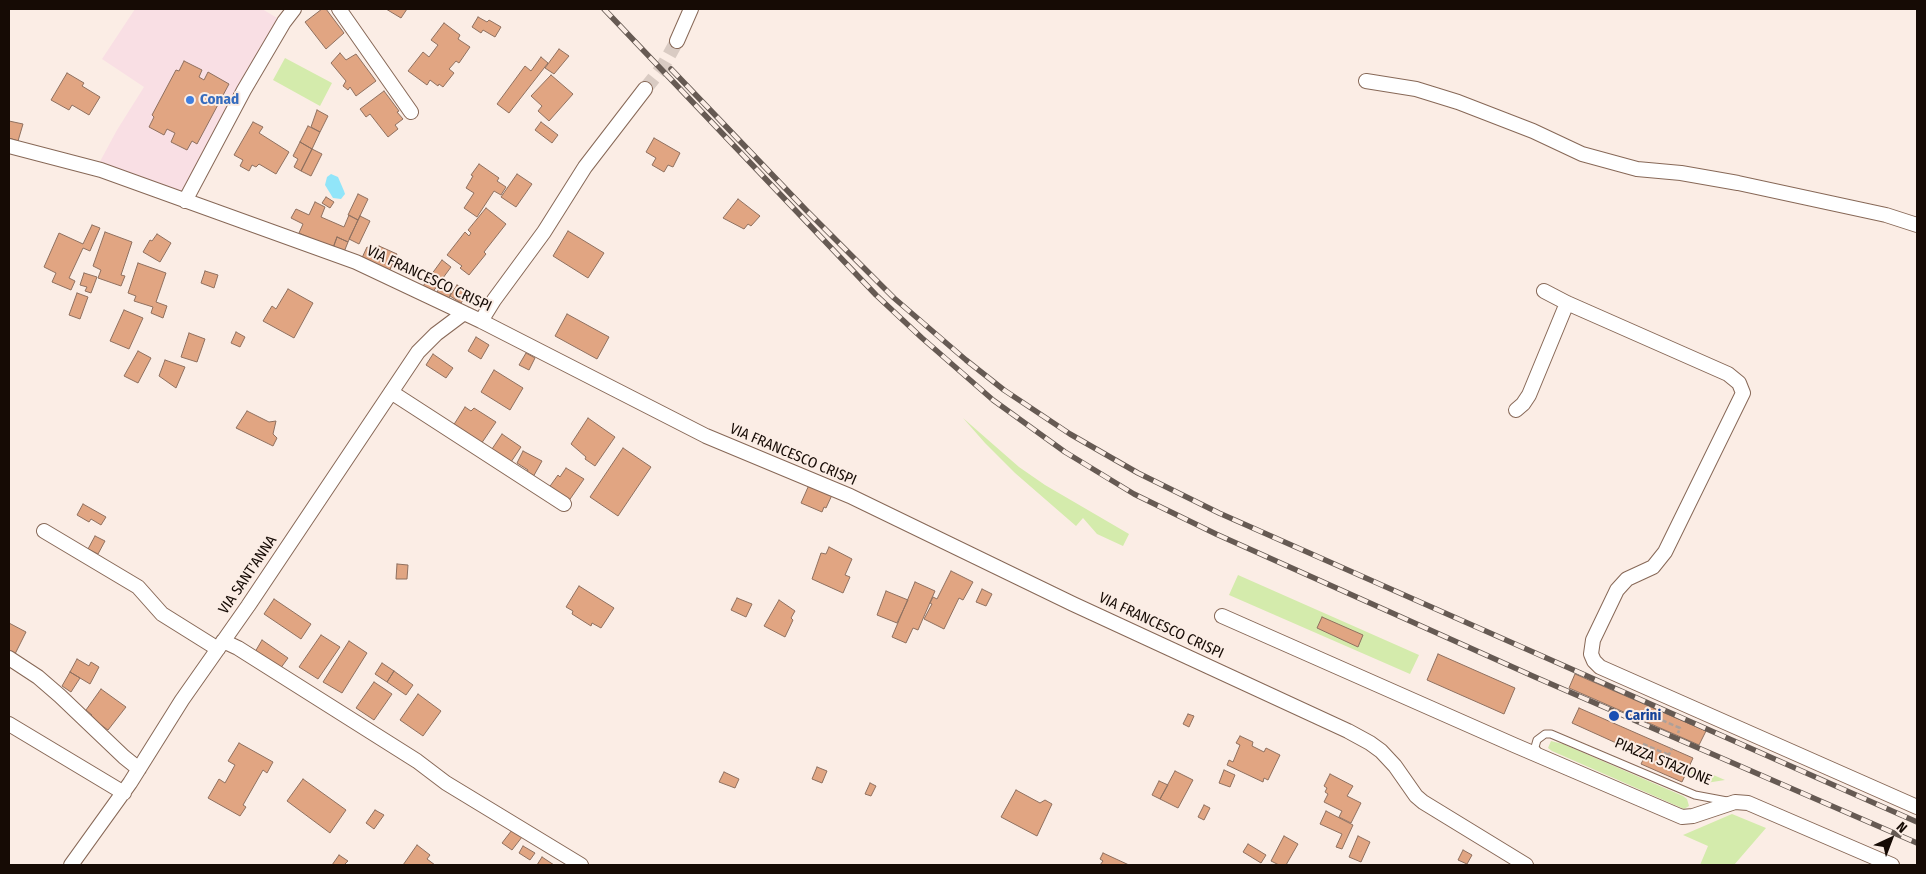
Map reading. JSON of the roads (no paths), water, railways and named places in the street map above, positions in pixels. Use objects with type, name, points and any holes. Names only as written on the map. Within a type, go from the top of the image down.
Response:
[{"type":"street","points":[[185,201],[244,90],[284,22],[294,9]]},
{"type":"street","points":[[339,9],[411,112]]},
{"type":"street","points":[[678,41],[691,9]]},
{"type":"street","points":[[1366,81],[1416,90],[1458,102],[1533,131],[1582,154],[1637,169],[1681,173],[1738,183],[1886,215],[1917,225]]},
{"type":"street","points":[[480,321],[544,232],[585,167],[645,89]]},
{"type":"street","name":"VIA FRANCESCO CRISPI","points":[[9,146],[101,170],[356,262],[464,313],[706,436],[850,496],[1073,604],[1348,731],[1381,751],[1395,766],[1416,796],[1423,802],[1526,865]]},
{"type":"street","points":[[1544,290],[1728,374],[1739,383],[1742,393],[1665,552],[1653,567],[1627,579],[1617,590],[1593,640],[1591,654],[1594,661],[1600,667],[1917,807]]},
{"type":"street","points":[[1516,410],[1529,395],[1567,302]]},
{"type":"street","name":"VIA SANT'ANNA","points":[[71,865],[124,793],[182,700],[418,352],[464,313]]},
{"type":"street","points":[[391,392],[564,504]]},
{"type":"street","points":[[44,531],[138,587],[162,614],[220,645],[246,653],[416,761],[446,783],[581,865]]},
{"type":"street","points":[[1222,616],[1552,762]]},
{"type":"street","points":[[9,658],[38,677],[139,769]]},
{"type":"street","points":[[9,724],[124,793]]},
{"type":"street","name":"PIAZZA STAZIONE","points":[[1552,762],[1682,817],[1693,816],[1735,802]]},
{"type":"street","points":[[1735,802],[1748,803],[1892,865]]},
{"type":"lane","name":"PIAZZA STAZIONE","points":[[1552,762],[1542,756],[1536,747],[1537,740],[1545,734],[1558,736],[1696,795],[1735,802]]},
{"type":"water","points":[[331,174],[338,177],[344,191],[345,194],[341,199],[333,198],[325,185],[327,177]]},
{"type":"tunnel","points":[[645,89],[662,68],[677,41]]},
{"type":"railway","points":[[604,9],[876,295],[993,400],[1065,452],[1134,494],[1216,534],[1535,677],[1917,843]]},
{"type":"railway","points":[[671,69],[806,210],[894,298],[1004,390],[1070,434],[1138,473],[1219,513],[1917,822]]},
{"type":"place","name":"Conad","points":[[190,100]]},
{"type":"place","name":"Carini","points":[[1614,716]]}]
